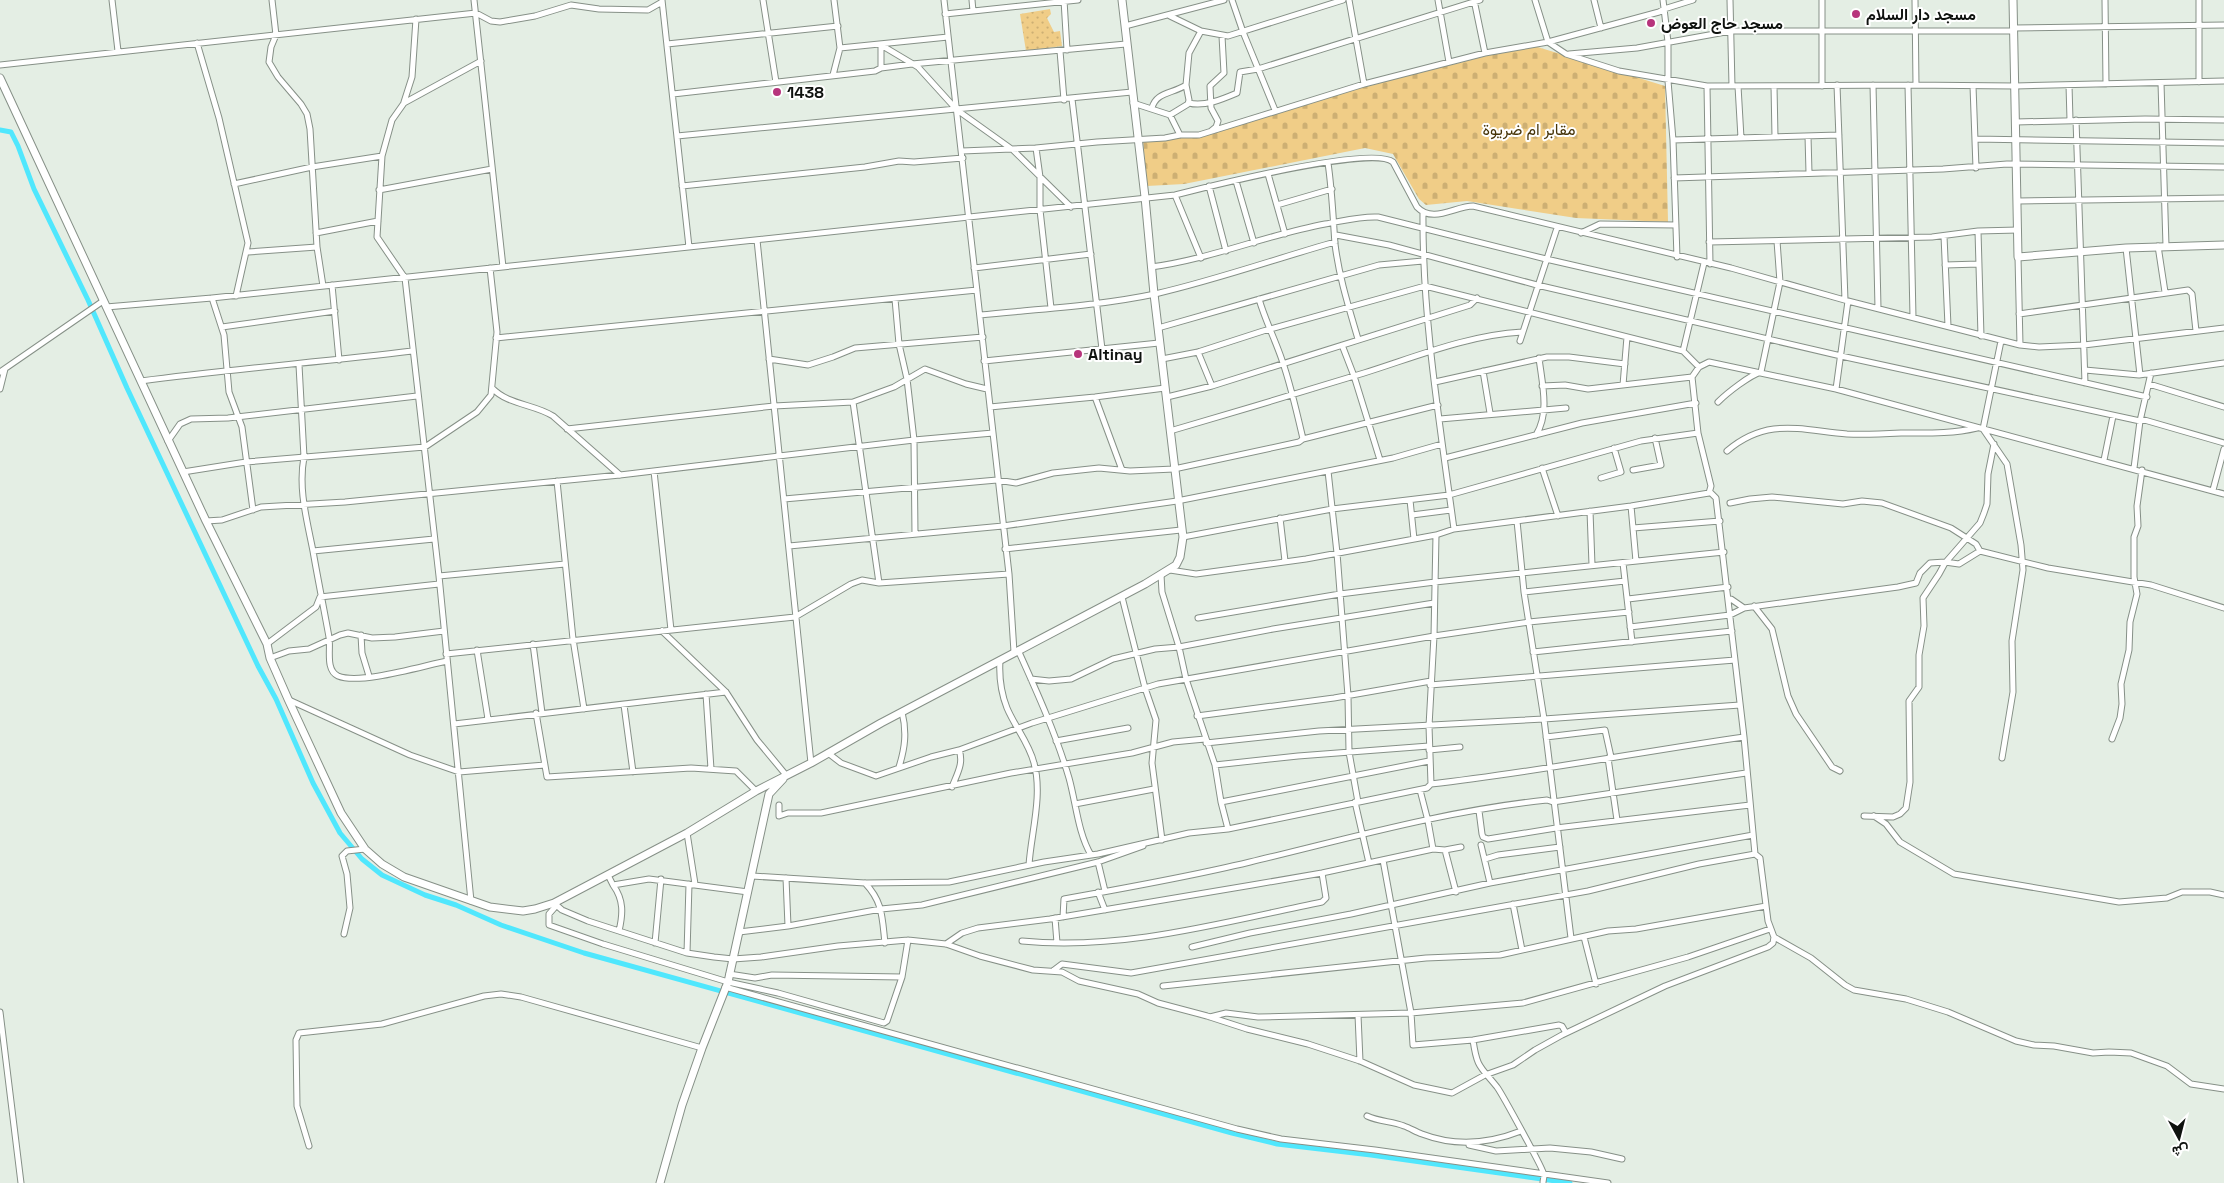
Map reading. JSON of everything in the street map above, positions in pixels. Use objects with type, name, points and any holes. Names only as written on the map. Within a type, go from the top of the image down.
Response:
[{"type":"street","points":[[112,0],[118,51]]},
{"type":"street","points":[[272,0],[276,35],[271,47],[269,62],[278,77],[301,104],[307,114],[310,129],[317,247],[323,286]]},
{"type":"street","points":[[474,0],[503,267]]},
{"type":"street","points":[[763,0],[776,82]]},
{"type":"street","points":[[833,75],[840,48],[834,0]]},
{"type":"street","points":[[944,0],[957,110],[957,130],[962,151],[970,217],[1016,651],[1049,718],[1064,763],[1083,841],[1091,855]]},
{"type":"street","points":[[972,0],[973,11]]},
{"type":"street","points":[[945,14],[1078,0]]},
{"type":"street","points":[[0,78],[168,441],[267,644],[270,658],[288,700],[341,813],[365,849],[382,864],[404,877],[471,901],[522,911],[555,905],[687,833],[756,791],[1016,651],[1122,597],[1170,570],[1180,557],[1182,534],[1122,0]]},
{"type":"street","points":[[1125,26],[1170,16],[1224,0]]},
{"type":"street","points":[[1232,0],[1275,110]]},
{"type":"street","points":[[1170,16],[1201,31],[1222,36],[1243,32],[1342,0]]},
{"type":"street","points":[[1349,0],[1364,84]]},
{"type":"street","points":[[1438,0],[1449,62]]},
{"type":"street","points":[[1535,0],[1548,42],[1566,54],[1619,71],[1668,81],[1707,86],[2015,86],[2224,81]]},
{"type":"street","points":[[1594,0],[1601,28]]},
{"type":"street","points":[[1663,0],[1668,42],[1668,81],[1673,140],[1677,257]]},
{"type":"street","points":[[962,151],[1013,150],[1165,138],[1180,135],[1196,136],[1364,84],[1484,53],[1548,42],[1659,12],[1664,8],[1693,0]]},
{"type":"street","points":[[1730,0],[1740,138]]},
{"type":"street","points":[[1822,0],[1822,86]]},
{"type":"street","points":[[1915,0],[1916,85]]},
{"type":"street","points":[[2012,0],[2017,139],[2020,345]]},
{"type":"street","points":[[2105,0],[2106,84]]},
{"type":"street","points":[[2199,0],[2199,82]]},
{"type":"street","points":[[0,65],[476,13],[492,21],[500,22],[535,16],[571,5],[599,9],[629,8],[648,10],[662,1],[689,247]]},
{"type":"street","points":[[1064,1],[1067,50]]},
{"type":"street","points":[[1189,103],[1197,105],[1212,102],[1237,93],[1240,72],[1258,69],[1476,1],[1484,53]]},
{"type":"street","points":[[416,19],[412,77],[404,103],[392,120],[382,156],[377,237],[405,278],[439,576],[471,901]]},
{"type":"street","points":[[1566,54],[1632,48],[1731,31],[2224,25]]},
{"type":"street","points":[[667,44],[838,26]]},
{"type":"street","points":[[1189,103],[1186,85],[1190,48],[1201,31]]},
{"type":"street","points":[[1209,132],[1216,127],[1218,121],[1211,108],[1210,86],[1224,73],[1222,36]]},
{"type":"street","points":[[840,48],[948,37]]},
{"type":"street","points":[[196,43],[219,118],[248,243],[248,252],[236,296]]},
{"type":"street","points":[[673,94],[875,71],[881,68],[912,64],[1126,44]]},
{"type":"street","points":[[881,45],[918,67],[957,110],[1013,150],[1071,207]]},
{"type":"street","points":[[881,45],[881,68]]},
{"type":"street","points":[[1060,50],[1064,100]]},
{"type":"street","points":[[404,103],[480,61]]},
{"type":"street","points":[[2161,83],[2166,246]]},
{"type":"street","points":[[1152,108],[1157,97],[1176,91],[1186,85]]},
{"type":"street","points":[[1836,389],[1846,328],[1837,85]]},
{"type":"street","points":[[1873,85],[1878,308]]},
{"type":"street","points":[[1908,85],[1914,317]]},
{"type":"street","points":[[2069,85],[2077,139],[2085,383]]},
{"type":"street","points":[[1683,350],[1697,293],[1707,264],[1710,242],[1707,86]]},
{"type":"street","points":[[1774,86],[1775,137]]},
{"type":"street","points":[[1973,86],[1976,168]]},
{"type":"street","points":[[676,136],[1132,92]]},
{"type":"street","points":[[1072,99],[1102,349]]},
{"type":"street","points":[[1133,103],[1170,115],[1180,135]]},
{"type":"street","points":[[1170,115],[1183,109],[1189,103]]},
{"type":"street","points":[[2016,122],[2162,119],[2224,120]]},
{"type":"street","points":[[1673,140],[1839,135]]},
{"type":"street","points":[[1808,136],[1809,174]]},
{"type":"street","points":[[1975,139],[2077,139],[2224,143]]},
{"type":"street","points":[[1036,148],[1040,177],[1040,210],[1052,308]]},
{"type":"street","points":[[234,184],[312,167],[382,156]]},
{"type":"street","points":[[0,389],[2,370],[86,312],[105,304],[236,296],[1175,195],[1268,174],[1328,163],[1376,157],[1390,159],[1401,174],[1417,207],[1423,212],[1439,214],[1473,206],[1677,257],[1731,268],[1846,301],[2020,345],[2039,347],[2084,345],[2224,328]]},
{"type":"street","points":[[682,186],[865,167],[899,161],[914,162],[963,158]]},
{"type":"street","points":[[1328,163],[1332,189],[1335,242],[1348,307],[1358,339]]},
{"type":"street","points":[[1674,178],[1976,168],[2017,164],[2224,167]]},
{"type":"street","points":[[379,190],[492,169]]},
{"type":"street","points":[[1268,174],[1286,234]]},
{"type":"street","points":[[1236,181],[1254,242]]},
{"type":"street","points":[[1210,186],[1226,251]]},
{"type":"street","points":[[1277,205],[1332,189]]},
{"type":"street","points":[[1175,195],[1201,258]]},
{"type":"street","points":[[2018,201],[2224,198]]},
{"type":"street","points":[[1423,212],[1423,258],[1430,352],[1454,529]]},
{"type":"street","points":[[1151,268],[1201,258],[1254,242],[1334,222],[1378,217],[1546,259],[2146,397]]},
{"type":"street","points":[[316,233],[378,221]]},
{"type":"street","points":[[1581,233],[1600,224],[1676,225]]},
{"type":"street","points":[[1520,341],[1528,311],[1557,228]]},
{"type":"street","points":[[1710,242],[1911,238],[1978,231],[2018,230]]},
{"type":"street","points":[[1978,231],[1981,336]]},
{"type":"street","points":[[1336,235],[1389,245],[1423,258],[1841,356],[2113,416],[2140,420],[2224,443]]},
{"type":"street","points":[[1944,236],[1948,326]]},
{"type":"street","points":[[757,240],[811,763]]},
{"type":"street","points":[[1761,372],[1780,282],[1777,241]]},
{"type":"street","points":[[980,315],[1096,303],[1154,294],[1335,242]]},
{"type":"street","points":[[2018,257],[2158,246],[2224,245]]},
{"type":"street","points":[[2158,246],[2165,292]]},
{"type":"street","points":[[248,252],[317,247]]},
{"type":"street","points":[[2126,248],[2134,339],[2140,374]]},
{"type":"street","points":[[974,268],[1091,254]]},
{"type":"street","points":[[1158,328],[1379,265],[1423,258]]},
{"type":"street","points":[[1945,265],[1979,264]]},
{"type":"street","points":[[183,472],[246,462],[425,447],[477,412],[488,400],[492,388],[496,338],[490,268]]},
{"type":"street","points":[[332,285],[339,360]]},
{"type":"street","points":[[1162,359],[1198,352],[1425,286],[1683,350],[1699,366]]},
{"type":"street","points":[[496,338],[978,290]]},
{"type":"street","points":[[2019,314],[2185,290],[2191,292],[2196,331]]},
{"type":"street","points":[[212,298],[222,327],[229,392],[242,427],[253,510]]},
{"type":"street","points":[[1167,397],[1212,386],[1428,317],[1472,305],[1476,298]]},
{"type":"street","points":[[896,299],[899,344],[907,379],[914,440],[915,534]]},
{"type":"street","points":[[1259,299],[1265,321],[1272,329],[1284,363],[1303,439]]},
{"type":"street","points":[[222,327],[335,311]]},
{"type":"street","points":[[1170,431],[1293,396],[1430,352],[1499,334],[1522,332]]},
{"type":"street","points":[[769,359],[808,365],[855,348],[983,337]]},
{"type":"street","points":[[1623,385],[1627,337]]},
{"type":"street","points":[[1981,428],[2001,341]]},
{"type":"street","points":[[984,361],[1160,343]]},
{"type":"street","points":[[1342,345],[1354,376],[1380,460]]},
{"type":"street","points":[[141,381],[228,369],[299,365],[412,351]]},
{"type":"street","points":[[1198,352],[1212,386]]},
{"type":"street","points":[[1435,382],[1539,358],[1568,357],[1625,364]]},
{"type":"street","points":[[1536,435],[1541,428],[1544,408],[1539,358]]},
{"type":"street","points":[[2224,494],[2142,470],[1836,389],[1761,372],[1714,362],[1699,366],[1692,377],[1698,433],[1710,492],[1716,498],[1724,552],[1744,737],[1752,836],[1755,854],[1760,858],[1770,929],[1774,937],[1811,958],[1854,990],[1906,1000],[1948,1012],[2025,1043],[2093,1053],[2131,1053],[2167,1066],[2192,1084],[2224,1089]]},
{"type":"street","points":[[2085,370],[2140,374],[2224,364]]},
{"type":"street","points":[[299,365],[304,457],[302,470],[304,505],[320,598],[330,640],[330,666],[337,676],[347,678],[387,675],[447,662]]},
{"type":"street","points":[[567,429],[774,406],[853,402],[877,394],[925,369],[966,384],[987,389]]},
{"type":"street","points":[[1483,371],[1490,413]]},
{"type":"street","points":[[1718,402],[1730,390],[1746,382],[1752,375],[1761,372]]},
{"type":"street","points":[[2134,468],[2140,420],[2151,373]]},
{"type":"street","points":[[1542,386],[1565,385],[1588,389],[1692,377]]},
{"type":"street","points":[[2149,384],[2224,407]]},
{"type":"street","points":[[492,388],[508,400],[543,410],[620,475]]},
{"type":"street","points":[[990,407],[1165,388]]},
{"type":"street","points":[[168,441],[180,424],[186,421],[300,411],[417,396]]},
{"type":"street","points":[[1095,397],[1122,470]]},
{"type":"street","points":[[853,402],[871,538],[879,583]]},
{"type":"street","points":[[1445,458],[1582,423],[1696,403]]},
{"type":"street","points":[[784,499],[997,480],[1012,484],[1053,473],[1099,468],[1122,470],[1174,468],[1299,442],[1303,439],[1368,421],[1438,405]]},
{"type":"street","points":[[1440,419],[1544,408],[1566,408]]},
{"type":"street","points":[[2104,460],[2113,416]]},
{"type":"street","points":[[1727,451],[1742,438],[1761,430],[1784,428],[1848,434],[1874,434],[1951,432],[1981,428]]},
{"type":"street","points":[[1981,428],[2007,464],[2021,545],[2023,570],[2021,596],[2012,640],[2013,692],[2002,758]]},
{"type":"street","points":[[1005,549],[1182,534],[1332,509],[1449,494],[1614,448],[1655,438],[1698,433]]},
{"type":"street","points":[[206,521],[222,520],[253,510],[620,475],[914,440],[993,434]]},
{"type":"street","points":[[1633,470],[1661,465],[1655,438]]},
{"type":"street","points":[[789,546],[1002,526],[1177,501],[1380,460],[1442,444]]},
{"type":"street","points":[[1864,816],[1893,817],[1900,814],[1907,802],[1910,759],[1909,702],[1919,687],[1920,655],[1924,626],[1923,598],[1945,562],[1980,523],[1986,509],[1988,474],[1994,444]]},
{"type":"street","points":[[1601,478],[1621,472],[1614,448]]},
{"type":"street","points":[[2214,490],[2224,449]]},
{"type":"street","points":[[1542,468],[1558,516]]},
{"type":"street","points":[[1328,470],[1337,552],[1348,696],[1349,752],[1361,835],[1369,863]]},
{"type":"street","points":[[2112,739],[2120,718],[2122,704],[2121,684],[2129,650],[2130,622],[2138,594],[2134,537],[2138,526],[2137,506],[2142,470]]},
{"type":"street","points":[[654,471],[671,630]]},
{"type":"street","points":[[557,481],[573,639],[584,709]]},
{"type":"street","points":[[1170,570],[1196,574],[1286,561],[1436,535],[1454,529],[1631,506],[1710,492]]},
{"type":"street","points":[[1730,503],[1772,497],[1844,504],[1862,502],[1882,503],[1914,516],[1929,519],[1976,544],[1980,551]]},
{"type":"street","points":[[1410,500],[1414,538]]},
{"type":"street","points":[[1631,506],[1636,561]]},
{"type":"street","points":[[1412,515],[1451,510]]},
{"type":"street","points":[[1590,511],[1592,565]]},
{"type":"street","points":[[1280,518],[1286,561]]},
{"type":"street","points":[[1517,521],[1524,592],[1544,719],[1556,828],[1563,871],[1564,895],[1571,938]]},
{"type":"street","points":[[1633,528],[1720,522]]},
{"type":"street","points":[[1431,784],[1429,726],[1434,636],[1436,535]]},
{"type":"street","points":[[313,551],[434,540]]},
{"type":"street","points":[[1630,627],[1730,615],[1744,608],[1754,606],[1916,583],[1920,572],[1930,563],[1945,562],[1959,564],[1980,551],[2048,568],[2151,585],[2224,608]]},
{"type":"street","points":[[1198,618],[1340,594],[1435,582],[1724,552]]},
{"type":"street","points":[[1623,563],[1632,642]]},
{"type":"street","points":[[439,576],[565,564]]},
{"type":"street","points":[[446,654],[573,639],[795,617],[851,584],[862,580],[879,583],[1009,574]]},
{"type":"street","points":[[1161,575],[1162,592],[1197,716],[1214,765],[1220,802],[1228,829]]},
{"type":"street","points":[[1524,592],[1625,581]]},
{"type":"street","points":[[320,598],[439,584]]},
{"type":"street","points":[[1628,599],[1728,587]]},
{"type":"street","points":[[1122,597],[1144,688],[1156,720],[1153,748],[1154,789],[1162,840]]},
{"type":"street","points":[[267,644],[316,607],[320,598]]},
{"type":"street","points":[[1729,601],[1731,599],[1744,608]]},
{"type":"street","points":[[1031,679],[1049,682],[1071,679],[1113,659],[1136,653],[1434,603]]},
{"type":"street","points":[[1754,606],[1772,629],[1788,696],[1796,714],[1832,767],[1840,771]]},
{"type":"street","points":[[828,753],[841,764],[871,776],[959,750],[1018,728],[1144,688],[1434,636],[1529,622],[1629,612]]},
{"type":"street","points":[[270,658],[308,649],[340,635],[361,635],[372,638],[444,631]]},
{"type":"street","points":[[662,631],[726,692],[757,740],[786,775]]},
{"type":"street","points":[[1532,652],[1732,632]]},
{"type":"street","points":[[361,635],[362,653],[369,676]]},
{"type":"street","points":[[533,644],[547,777],[690,768],[711,769],[736,771],[756,791]]},
{"type":"street","points":[[477,650],[488,719]]},
{"type":"street","points":[[1000,660],[999,676],[1007,708],[1029,750],[1035,768],[1035,828],[1029,866]]},
{"type":"street","points":[[1197,716],[1431,683],[1537,678],[1735,660]]},
{"type":"street","points":[[454,724],[726,692]]},
{"type":"street","points":[[706,694],[711,769]]},
{"type":"street","points":[[288,700],[410,755],[459,772],[545,765]]},
{"type":"street","points":[[624,705],[633,772]]},
{"type":"street","points":[[779,805],[779,816],[788,813],[821,813],[952,787],[1035,768],[1153,748],[1173,742],[1348,729],[1544,719],[1740,705]]},
{"type":"street","points":[[899,767],[906,740],[906,727],[902,712]]},
{"type":"street","points":[[1056,741],[1128,728]]},
{"type":"street","points":[[1546,737],[1605,730],[1617,820]]},
{"type":"street","points":[[752,876],[865,882],[949,882],[1150,843],[1189,833],[1228,829],[1420,790],[1431,784],[1487,778],[1744,737]]},
{"type":"street","points":[[1214,765],[1349,752],[1460,748]]},
{"type":"street","points":[[952,787],[961,766],[962,757],[959,750]]},
{"type":"street","points":[[1220,802],[1429,761]]},
{"type":"street","points":[[1064,917],[1064,899],[1205,872],[1361,835],[1512,804],[1547,800],[1553,802],[1746,772]]},
{"type":"street","points":[[660,1183],[682,1105],[727,981],[769,794],[786,775]]},
{"type":"street","points":[[1075,804],[1154,789]]},
{"type":"street","points":[[1420,790],[1433,849]]},
{"type":"street","points":[[1479,811],[1482,834],[1486,839],[1617,820],[1750,805]]},
{"type":"street","points":[[1874,816],[1886,824],[1900,842],[1954,874],[2119,902],[2167,898],[2182,892],[2210,892],[2224,895]]},
{"type":"street","points":[[687,833],[692,884],[687,953]]},
{"type":"street","points":[[1192,947],[1250,933],[1456,892],[1490,883],[1752,836]]},
{"type":"street","points":[[739,932],[788,926],[881,909],[922,905],[1098,862],[1150,843]]},
{"type":"street","points":[[1481,846],[1490,883]]},
{"type":"street","points":[[946,944],[962,933],[978,928],[1064,917],[1322,873],[1433,849],[1445,850],[1461,847]]},
{"type":"street","points":[[1485,859],[1498,855],[1560,847]]},
{"type":"street","points":[[344,934],[350,908],[347,874],[342,856],[347,851],[365,849]]},
{"type":"street","points":[[1445,850],[1456,892]]},
{"type":"street","points":[[1054,970],[1062,964],[1131,973],[1594,890],[1699,864],[1755,854]]},
{"type":"street","points":[[1383,860],[1411,1013],[1414,1046],[1473,1040],[1559,1025],[1562,1026],[1566,1033]]},
{"type":"street","points":[[1098,862],[1105,891]]},
{"type":"street","points":[[1022,940],[1057,942],[1124,938],[1194,930],[1322,902],[1326,898],[1322,873]]},
{"type":"street","points":[[608,875],[619,893],[622,907],[619,931]]},
{"type":"street","points":[[786,878],[788,926]]},
{"type":"street","points":[[613,885],[640,880],[661,879],[748,892]]},
{"type":"street","points":[[655,943],[661,879]]},
{"type":"street","points":[[865,882],[878,899],[885,943]]},
{"type":"street","points":[[1098,892],[1105,910]]},
{"type":"street","points":[[1513,904],[1522,950]]},
{"type":"street","points":[[555,905],[588,922],[687,953],[733,959],[908,940],[946,944],[980,956],[1033,970],[1054,970],[1079,981],[1138,994],[1166,1005],[1247,1029],[1308,1044],[1360,1061],[1414,1085],[1448,1092],[1456,1091],[1485,1075],[1512,1065],[1566,1033],[1665,986],[1768,947],[1773,942],[1774,937]]},
{"type":"street","points":[[555,905],[549,914],[550,925],[603,944],[1263,1135],[1608,1183]]},
{"type":"street","points":[[1163,986],[1426,958],[1500,955],[1571,938],[1766,906]]},
{"type":"street","points":[[1055,918],[1057,942]]},
{"type":"street","points":[[1210,1017],[1226,1013],[1258,1017],[1411,1013],[1523,1004],[1710,951],[1770,929]]},
{"type":"street","points":[[1584,937],[1596,984]]},
{"type":"street","points":[[727,981],[778,993],[884,1023],[887,1021],[902,977],[908,940]]},
{"type":"street","points":[[727,981],[772,976],[902,977]]},
{"type":"street","points":[[309,1146],[296,1099],[296,1040],[299,1034],[382,1024],[484,996],[501,994],[521,997],[702,1048]]},
{"type":"street","points":[[0,1012],[22,1183]]},
{"type":"street","points":[[1358,1015],[1360,1061]]},
{"type":"street","points":[[1473,1040],[1476,1060],[1485,1075],[1497,1087],[1531,1149],[1544,1174],[1543,1183]]},
{"type":"street","points":[[1366,1116],[1380,1122],[1403,1125],[1421,1134],[1496,1151],[1550,1148],[1591,1152],[1622,1160]]},
{"type":"street","points":[[1466,1144],[1502,1139],[1521,1131]]},
{"type":"green space","points":[[1050,9],[1051,14],[1047,18],[1054,32],[1060,31],[1062,46],[1026,51],[1020,14]]},
{"type":"green space","name":"مقابر ام ضريوة","points":[[1531,45],[1665,86],[1668,222],[1576,218],[1467,201],[1426,205],[1419,199],[1393,154],[1365,148],[1184,184],[1147,186],[1143,140],[1203,136],[1345,91]]},
{"type":"waterway","points":[[0,130],[11,132],[18,146],[34,189],[88,300],[127,388],[258,666],[276,699],[313,783],[340,833],[362,859],[382,875],[425,895],[456,905],[501,925],[584,953],[1232,1133],[1277,1144],[1570,1183]]},
{"type":"place","name":"مسجد دار السلام","points":[[1856,14]]},
{"type":"place","name":"مسجد حاج العوض","points":[[1651,23]]},
{"type":"place","name":"1438","points":[[777,92]]},
{"type":"place","name":"Altinay","points":[[1078,354]]}]
